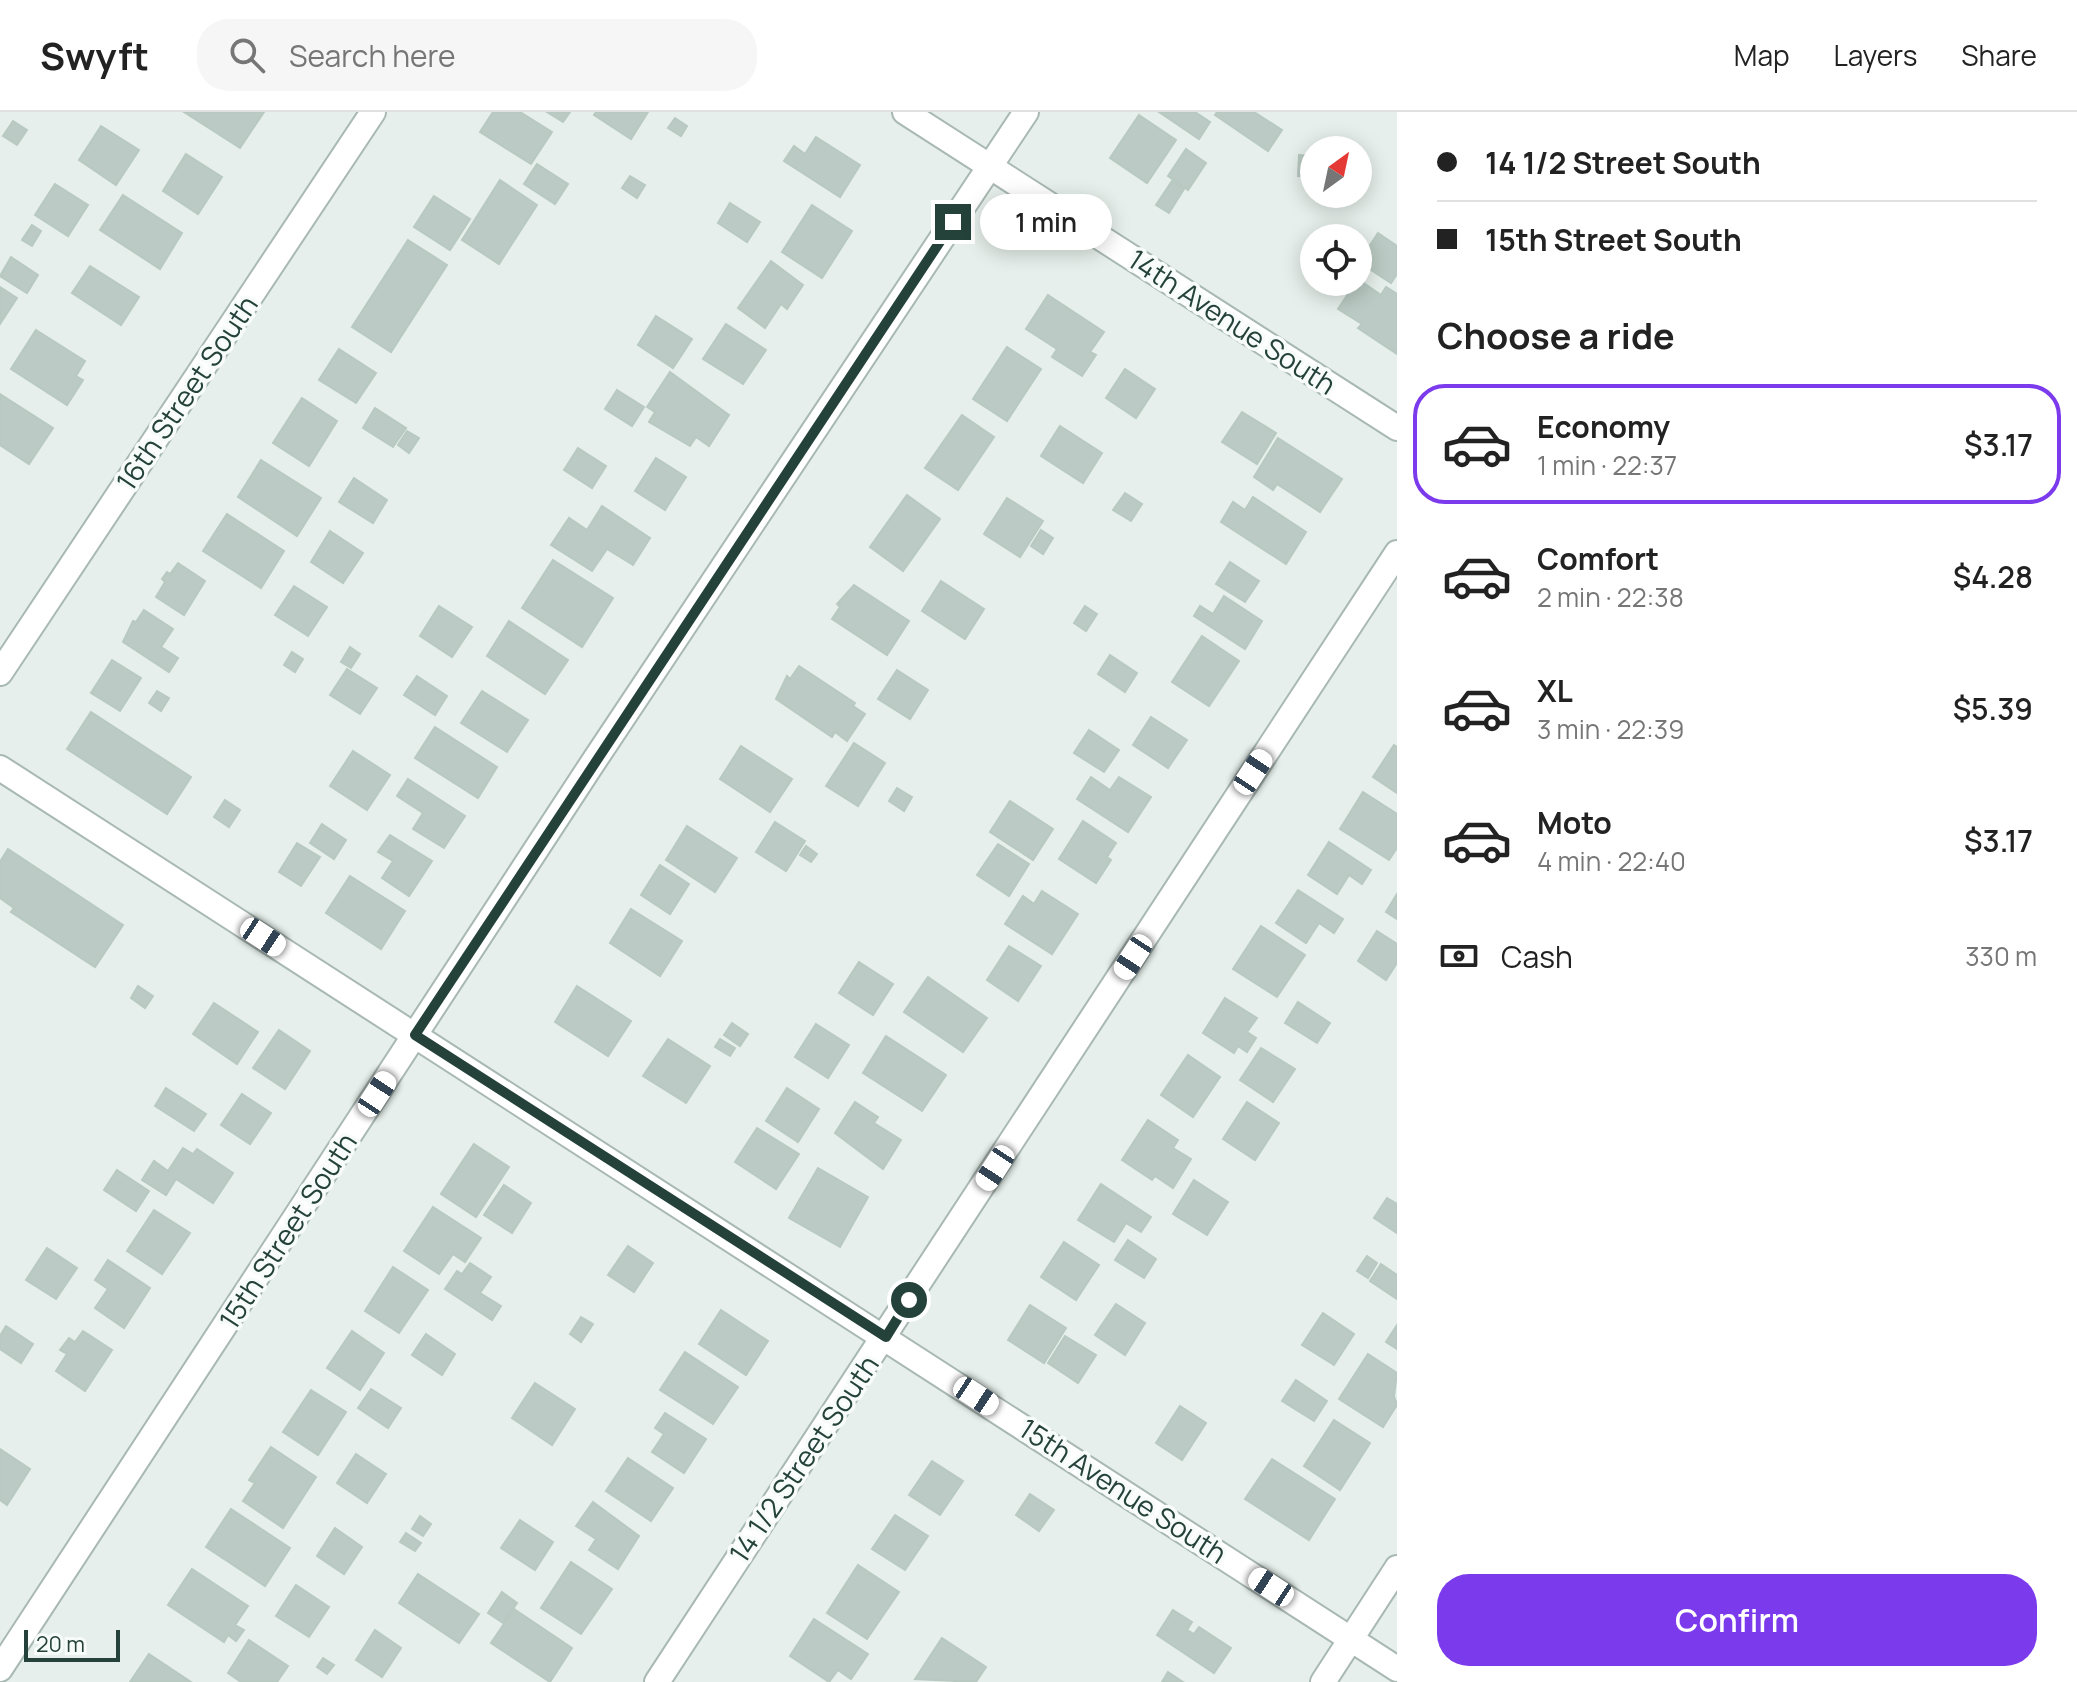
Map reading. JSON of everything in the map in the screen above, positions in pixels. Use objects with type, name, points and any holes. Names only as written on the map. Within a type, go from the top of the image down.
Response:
[{"type":"street","name":"16th Street South","points":[[0,673],[373,112]]},
{"type":"street","name":"14th Avenue South","points":[[905,112],[1397,428]]},
{"type":"street","name":"15th Street South","points":[[0,1669],[1026,112]]},
{"type":"street","name":"14 1/2 Street South","points":[[657,1682],[886,1337],[1397,553]]},
{"type":"street","name":"15th Avenue South","points":[[0,768],[1397,1669]]},
{"type":"street","points":[[1323,1682],[1397,1568]]},
{"type":"building","points":[[184,112],[264,112],[240,148]]},
{"type":"building","points":[[493,112],[520,112],[552,132],[531,164],[480,132]]},
{"type":"building","points":[[547,112],[570,112],[563,122]]},
{"type":"building","points":[[596,112],[648,112],[631,139],[594,115]]},
{"type":"building","points":[[1159,112],[1195,112],[1210,122],[1199,139]]},
{"type":"building","points":[[1217,112],[1254,112],[1282,130],[1268,151],[1215,115]]},
{"type":"building","points":[[1139,115],[1176,140],[1147,183],[1110,158]]},
{"type":"building","points":[[675,118],[687,126],[681,136],[668,128]]},
{"type":"building","points":[[13,121],[27,130],[17,145],[3,136]]},
{"type":"building","points":[[101,126],[139,150],[116,185],[79,160]]},
{"type":"building","points":[[816,137],[860,165],[840,197],[784,161],[794,146],[805,154]]},
{"type":"building","points":[[1186,149],[1206,163],[1188,190],[1168,176]]},
{"type":"building","points":[[186,154],[222,177],[198,214],[163,191]]},
{"type":"building","points":[[537,164],[568,184],[555,204],[524,184]]},
{"type":"building","points":[[630,176],[645,185],[637,198],[622,188]]},
{"type":"building","points":[[500,180],[537,205],[499,264],[462,240]]},
{"type":"building","points":[[1172,181],[1184,189],[1169,213],[1156,205]]},
{"type":"building","points":[[55,184],[88,205],[68,236],[35,215]]},
{"type":"building","points":[[123,195],[182,233],[160,269],[100,230]]},
{"type":"building","points":[[434,196],[470,219],[450,250],[414,227]]},
{"type":"building","points":[[730,203],[760,222],[747,242],[718,223]]},
{"type":"building","points":[[812,205],[852,231],[822,278],[782,252]]},
{"type":"building","points":[[32,225],[41,231],[32,246],[22,240]]},
{"type":"building","points":[[1378,233],[1397,246],[1397,274],[1391,283],[1372,271],[1372,242]]},
{"type":"building","points":[[408,240],[447,265],[391,352],[352,327]]},
{"type":"building","points":[[11,257],[38,275],[27,293],[0,276]]},
{"type":"building","points":[[771,261],[803,285],[787,309],[781,304],[765,328],[738,308]]},
{"type":"building","points":[[90,266],[139,297],[121,325],[72,293]]},
{"type":"building","points":[[0,287],[17,298],[0,324]]},
{"type":"building","points":[[1386,287],[1397,294],[1397,354],[1358,328],[1362,324],[1338,309],[1347,296],[1372,296],[1372,289],[1381,295]]},
{"type":"building","points":[[1048,295],[1104,332],[1090,352],[1096,355],[1082,376],[1052,357],[1057,349],[1026,329]]},
{"type":"building","points":[[656,316],[692,339],[673,368],[638,345]]},
{"type":"building","points":[[726,324],[766,350],[743,384],[703,359]]},
{"type":"building","points":[[36,330],[85,361],[76,376],[83,380],[67,405],[11,369]]},
{"type":"building","points":[[1007,347],[1041,369],[1007,421],[973,399]]},
{"type":"building","points":[[339,349],[376,373],[356,403],[319,380]]},
{"type":"building","points":[[1125,369],[1155,389],[1136,418],[1106,398]]},
{"type":"building","points":[[670,372],[729,415],[709,446],[696,437],[690,446],[649,422],[655,412],[647,407]]},
{"type":"building","points":[[617,390],[644,407],[632,426],[605,409]]},
{"type":"building","points":[[0,394],[53,428],[29,464],[0,445]]},
{"type":"building","points":[[302,398],[337,421],[309,466],[273,443]]},
{"type":"building","points":[[375,408],[406,428],[393,447],[363,428]]},
{"type":"building","points":[[1242,412],[1276,433],[1257,464],[1222,442]]},
{"type":"building","points":[[962,415],[994,437],[958,490],[925,468]]},
{"type":"building","points":[[1060,426],[1102,453],[1083,483],[1041,456]]},
{"type":"building","points":[[407,431],[419,438],[409,453],[398,445]]},
{"type":"building","points":[[1278,438],[1342,479],[1320,512],[1277,484],[1273,490],[1254,477]]},
{"type":"building","points":[[578,448],[606,466],[592,488],[564,470]]},
{"type":"building","points":[[656,458],[686,477],[665,510],[635,491]]},
{"type":"building","points":[[261,460],[321,498],[297,536],[238,497]]},
{"type":"building","points":[[354,478],[387,500],[373,523],[339,502]]},
{"type":"building","points":[[1125,493],[1142,504],[1131,521],[1113,510]]},
{"type":"building","points":[[907,495],[940,519],[903,571],[870,547]]},
{"type":"building","points":[[1253,497],[1306,532],[1286,564],[1221,522],[1233,502],[1245,510]]},
{"type":"building","points":[[1007,498],[1043,521],[1020,557],[984,534]]},
{"type":"building","points":[[602,506],[650,538],[633,565],[607,549],[592,571],[551,545],[569,518],[587,530]]},
{"type":"building","points":[[227,514],[284,551],[261,588],[203,551]]},
{"type":"building","points":[[1041,530],[1053,538],[1043,554],[1031,546]]},
{"type":"building","points":[[330,531],[363,553],[343,583],[311,562]]},
{"type":"building","points":[[553,560],[613,598],[582,647],[522,608]]},
{"type":"building","points":[[1230,562],[1259,581],[1245,602],[1216,584]]},
{"type":"building","points":[[178,563],[205,581],[184,615],[156,597],[165,582],[162,579]]},
{"type":"building","points":[[941,581],[984,609],[965,639],[922,611]]},
{"type":"building","points":[[854,585],[909,621],[887,655],[832,619],[840,607],[837,604]]},
{"type":"building","points":[[294,586],[327,607],[308,636],[275,615]]},
{"type":"building","points":[[1224,596],[1262,621],[1245,649],[1194,616],[1200,606],[1213,614]]},
{"type":"building","points":[[439,606],[472,627],[452,657],[420,636]]},
{"type":"building","points":[[1085,606],[1097,614],[1086,631],[1074,623]]},
{"type":"building","points":[[144,610],[173,629],[161,647],[178,658],[169,672],[123,642],[133,621],[136,622]]},
{"type":"building","points":[[509,621],[568,660],[545,694],[487,656]]},
{"type":"building","points":[[1202,636],[1239,661],[1209,706],[1172,682]]},
{"type":"building","points":[[350,647],[360,654],[351,668],[341,662]]},
{"type":"building","points":[[292,652],[303,659],[295,672],[284,665]]},
{"type":"building","points":[[1110,655],[1137,673],[1125,692],[1098,674]]},
{"type":"building","points":[[112,660],[141,678],[120,711],[91,693]]},
{"type":"building","points":[[799,666],[855,703],[853,706],[865,714],[847,741],[835,732],[832,737],[776,699],[787,676],[790,679]]},
{"type":"building","points":[[347,669],[377,688],[360,714],[330,695]]},
{"type":"building","points":[[897,670],[928,690],[910,719],[878,699]]},
{"type":"building","points":[[417,676],[447,696],[435,715],[404,695]]},
{"type":"building","points":[[157,691],[169,698],[161,711],[149,703]]},
{"type":"building","points":[[482,691],[528,720],[507,752],[461,723]]},
{"type":"building","points":[[91,712],[191,777],[167,814],[67,749]]},
{"type":"building","points":[[1151,717],[1187,740],[1168,768],[1133,745]]},
{"type":"building","points":[[435,727],[497,767],[478,798],[415,758]]},
{"type":"building","points":[[1089,730],[1119,750],[1104,772],[1074,753]]},
{"type":"building","points":[[854,743],[885,763],[858,806],[826,786]]},
{"type":"building","points":[[1394,745],[1397,747],[1397,793],[1373,777]]},
{"type":"building","points":[[741,746],[792,779],[770,812],[720,779]]},
{"type":"building","points":[[353,751],[390,775],[367,810],[330,786]]},
{"type":"building","points":[[1091,777],[1110,790],[1119,777],[1151,797],[1128,832],[1077,799]]},
{"type":"building","points":[[408,779],[465,816],[444,848],[413,829],[423,813],[397,796]]},
{"type":"building","points":[[897,788],[912,797],[904,811],[889,801]]},
{"type":"building","points":[[1363,792],[1397,814],[1397,848],[1389,860],[1340,829]]},
{"type":"building","points":[[225,800],[240,810],[229,827],[214,817]]},
{"type":"building","points":[[1010,801],[1053,829],[1033,860],[990,832]]},
{"type":"building","points":[[1083,821],[1116,843],[1107,857],[1111,860],[1096,883],[1059,859]]},
{"type":"building","points":[[775,822],[805,841],[786,871],[756,852]]},
{"type":"building","points":[[322,824],[346,840],[334,859],[310,843]]},
{"type":"building","points":[[687,826],[737,858],[715,892],[666,860]]},
{"type":"building","points":[[390,835],[432,861],[409,896],[382,878],[393,861],[378,852]]},
{"type":"building","points":[[1329,842],[1371,870],[1362,884],[1349,875],[1337,894],[1308,875]]},
{"type":"building","points":[[297,843],[320,857],[301,886],[279,872]]},
{"type":"building","points":[[998,844],[1029,864],[1009,896],[977,875]]},
{"type":"building","points":[[806,846],[817,854],[811,862],[800,855]]},
{"type":"building","points":[[8,849],[123,925],[95,967],[11,912],[14,908],[0,898],[0,862]]},
{"type":"building","points":[[660,865],[689,884],[670,914],[641,895]]},
{"type":"building","points":[[350,876],[405,911],[381,949],[326,913]]},
{"type":"building","points":[[1298,890],[1343,919],[1334,933],[1319,923],[1306,943],[1276,923]]},
{"type":"building","points":[[1042,891],[1078,914],[1052,954],[1005,924],[1023,896],[1034,904]]},
{"type":"building","points":[[1397,894],[1397,919],[1386,912]]},
{"type":"building","points":[[631,909],[682,941],[660,976],[610,943]]},
{"type":"building","points":[[1261,926],[1305,955],[1277,997],[1233,969]]},
{"type":"building","points":[[1377,931],[1397,944],[1397,963],[1386,980],[1358,961]]},
{"type":"building","points":[[1009,946],[1041,966],[1018,1001],[987,980]]},
{"type":"building","points":[[859,962],[893,984],[873,1015],[839,993]]},
{"type":"building","points":[[928,977],[987,1018],[963,1052],[904,1012]]},
{"type":"building","points":[[138,986],[153,996],[145,1008],[131,998]]},
{"type":"building","points":[[577,986],[631,1021],[608,1056],[555,1022]]},
{"type":"building","points":[[1225,998],[1257,1018],[1247,1032],[1256,1038],[1247,1052],[1238,1046],[1234,1053],[1203,1033]]},
{"type":"building","points":[[1298,1002],[1330,1023],[1317,1043],[1285,1023]]},
{"type":"building","points":[[214,1003],[258,1032],[237,1064],[193,1034]]},
{"type":"building","points":[[732,1023],[748,1034],[740,1046],[724,1035]]},
{"type":"building","points":[[816,1024],[849,1045],[828,1078],[795,1057]]},
{"type":"building","points":[[279,1030],[310,1051],[285,1089],[253,1068]]},
{"type":"building","points":[[886,1036],[946,1075],[922,1111],[863,1073]]},
{"type":"building","points":[[668,1039],[710,1066],[686,1103],[643,1076]]},
{"type":"building","points":[[720,1039],[735,1048],[730,1056],[715,1047]]},
{"type":"building","points":[[1261,1048],[1295,1069],[1273,1102],[1240,1080]]},
{"type":"building","points":[[1188,1055],[1220,1077],[1193,1117],[1161,1095]]},
{"type":"building","points":[[166,1088],[206,1114],[194,1131],[155,1106]]},
{"type":"building","points":[[787,1088],[819,1109],[798,1142],[766,1121]]},
{"type":"building","points":[[242,1094],[271,1113],[250,1144],[221,1125]]},
{"type":"building","points":[[855,1102],[878,1117],[874,1123],[901,1140],[883,1169],[835,1133]]},
{"type":"building","points":[[1247,1102],[1279,1123],[1255,1160],[1223,1139]]},
{"type":"building","points":[[1148,1120],[1178,1140],[1173,1148],[1191,1159],[1173,1188],[1155,1176],[1152,1180],[1122,1160]]},
{"type":"building","points":[[757,1128],[799,1154],[776,1189],[735,1162]]},
{"type":"building","points":[[474,1144],[509,1167],[476,1217],[441,1194]]},
{"type":"building","points":[[183,1148],[193,1154],[197,1149],[233,1173],[213,1203],[176,1179],[166,1195],[142,1180],[154,1161],[168,1171]]},
{"type":"building","points":[[818,1168],[868,1197],[840,1247],[789,1218]]},
{"type":"building","points":[[117,1170],[149,1191],[136,1211],[104,1190]]},
{"type":"building","points":[[1194,1180],[1228,1202],[1207,1235],[1173,1214]]},
{"type":"building","points":[[1101,1184],[1151,1217],[1141,1232],[1126,1223],[1114,1242],[1078,1220]]},
{"type":"building","points":[[504,1185],[531,1203],[512,1233],[484,1215]]},
{"type":"building","points":[[1387,1198],[1397,1204],[1397,1233],[1374,1218]]},
{"type":"building","points":[[433,1207],[481,1238],[465,1262],[453,1254],[439,1274],[404,1251]]},
{"type":"building","points":[[154,1210],[190,1233],[162,1274],[127,1251]]},
{"type":"building","points":[[1128,1240],[1156,1259],[1144,1278],[1115,1260]]},
{"type":"building","points":[[1064,1242],[1099,1265],[1076,1300],[1041,1277]]},
{"type":"building","points":[[628,1246],[653,1263],[634,1292],[608,1275]]},
{"type":"building","points":[[47,1248],[77,1268],[56,1299],[26,1280]]},
{"type":"building","points":[[1367,1256],[1377,1263],[1368,1278],[1357,1271]]},
{"type":"building","points":[[108,1260],[150,1288],[124,1328],[95,1308],[108,1289],[95,1280]]},
{"type":"building","points":[[470,1263],[491,1277],[480,1293],[501,1306],[492,1320],[445,1289],[457,1271],[462,1274]]},
{"type":"building","points":[[1381,1264],[1397,1275],[1397,1299],[1370,1281]]},
{"type":"building","points":[[393,1267],[428,1290],[399,1333],[365,1311]]},
{"type":"building","points":[[1116,1304],[1145,1323],[1125,1355],[1095,1335]]},
{"type":"building","points":[[1030,1305],[1066,1328],[1044,1363],[1008,1340]]},
{"type":"building","points":[[721,1310],[768,1341],[746,1375],[699,1344]]},
{"type":"building","points":[[1323,1313],[1354,1334],[1334,1365],[1302,1345]]},
{"type":"building","points":[[581,1317],[593,1324],[581,1342],[570,1334]]},
{"type":"building","points":[[1397,1325],[1397,1349],[1386,1342]]},
{"type":"building","points":[[6,1326],[33,1344],[21,1363],[0,1349],[0,1336]]},
{"type":"building","points":[[83,1331],[112,1350],[85,1391],[56,1371],[67,1354],[60,1350],[69,1338],[75,1342]]},
{"type":"building","points":[[352,1331],[384,1353],[360,1390],[327,1368]]},
{"type":"building","points":[[426,1334],[455,1354],[442,1375],[412,1355]]},
{"type":"building","points":[[1065,1336],[1096,1355],[1078,1383],[1048,1363]]},
{"type":"building","points":[[685,1352],[738,1387],[713,1424],[660,1390]]},
{"type":"building","points":[[1368,1354],[1397,1373],[1394,1396],[1397,1405],[1383,1427],[1339,1399]]},
{"type":"building","points":[[1296,1380],[1327,1401],[1314,1421],[1282,1401]]},
{"type":"building","points":[[535,1383],[575,1409],[552,1445],[512,1418]]},
{"type":"building","points":[[371,1389],[401,1408],[388,1428],[358,1408]]},
{"type":"building","points":[[311,1390],[346,1412],[318,1455],[283,1432]]},
{"type":"building","points":[[1180,1406],[1206,1423],[1182,1460],[1156,1443]]},
{"type":"building","points":[[665,1413],[706,1439],[684,1473],[652,1452],[664,1434],[655,1428]]},
{"type":"building","points":[[1334,1420],[1370,1443],[1340,1490],[1304,1466]]},
{"type":"building","points":[[271,1447],[316,1477],[283,1528],[243,1501],[255,1483],[249,1480]]},
{"type":"building","points":[[0,1449],[30,1469],[7,1505],[0,1500]]},
{"type":"building","points":[[356,1454],[386,1474],[367,1503],[337,1483]]},
{"type":"building","points":[[628,1458],[673,1488],[651,1521],[606,1491]]},
{"type":"building","points":[[1272,1459],[1335,1499],[1309,1540],[1245,1499]]},
{"type":"building","points":[[932,1461],[963,1481],[940,1515],[909,1495]]},
{"type":"building","points":[[1030,1494],[1054,1510],[1039,1531],[1016,1515]]},
{"type":"building","points":[[593,1502],[639,1536],[618,1569],[589,1550],[596,1539],[576,1526]]},
{"type":"building","points":[[231,1509],[290,1548],[265,1586],[206,1547]]},
{"type":"building","points":[[895,1515],[928,1536],[905,1570],[872,1549]]},
{"type":"building","points":[[420,1516],[431,1524],[423,1536],[412,1529]]},
{"type":"building","points":[[520,1520],[553,1542],[535,1570],[501,1548]]},
{"type":"building","points":[[335,1528],[362,1547],[344,1574],[317,1556]]},
{"type":"building","points":[[406,1533],[421,1543],[415,1551],[400,1542]]},
{"type":"building","points":[[571,1562],[612,1589],[581,1634],[541,1608]]},
{"type":"building","points":[[858,1565],[899,1592],[867,1639],[827,1613]]},
{"type":"building","points":[[192,1569],[248,1606],[235,1625],[244,1630],[236,1641],[228,1635],[224,1642],[168,1605]]},
{"type":"building","points":[[418,1574],[479,1614],[459,1643],[399,1603]]},
{"type":"building","points":[[296,1585],[329,1607],[309,1637],[276,1616]]},
{"type":"building","points":[[502,1592],[517,1603],[503,1623],[488,1613]]},
{"type":"building","points":[[514,1609],[572,1648],[550,1682],[491,1643]]},
{"type":"building","points":[[1173,1610],[1192,1622],[1187,1630],[1194,1634],[1199,1627],[1231,1648],[1214,1673],[1157,1635]]},
{"type":"building","points":[[814,1619],[868,1654],[851,1679],[838,1670],[829,1682],[790,1656]]},
{"type":"building","points":[[375,1630],[401,1648],[382,1677],[356,1660]]},
{"type":"building","points":[[942,1638],[986,1667],[976,1682],[915,1679]]},
{"type":"building","points":[[249,1640],[288,1666],[277,1682],[241,1682],[228,1673]]},
{"type":"building","points":[[149,1654],[191,1682],[130,1682]]},
{"type":"building","points":[[323,1658],[334,1665],[327,1674],[317,1667]]},
{"type":"building","points":[[1168,1672],[1183,1682],[1162,1682]]},
{"type":"route","points":[[909,1300],[886,1337],[415,1035],[953,222]]}]
